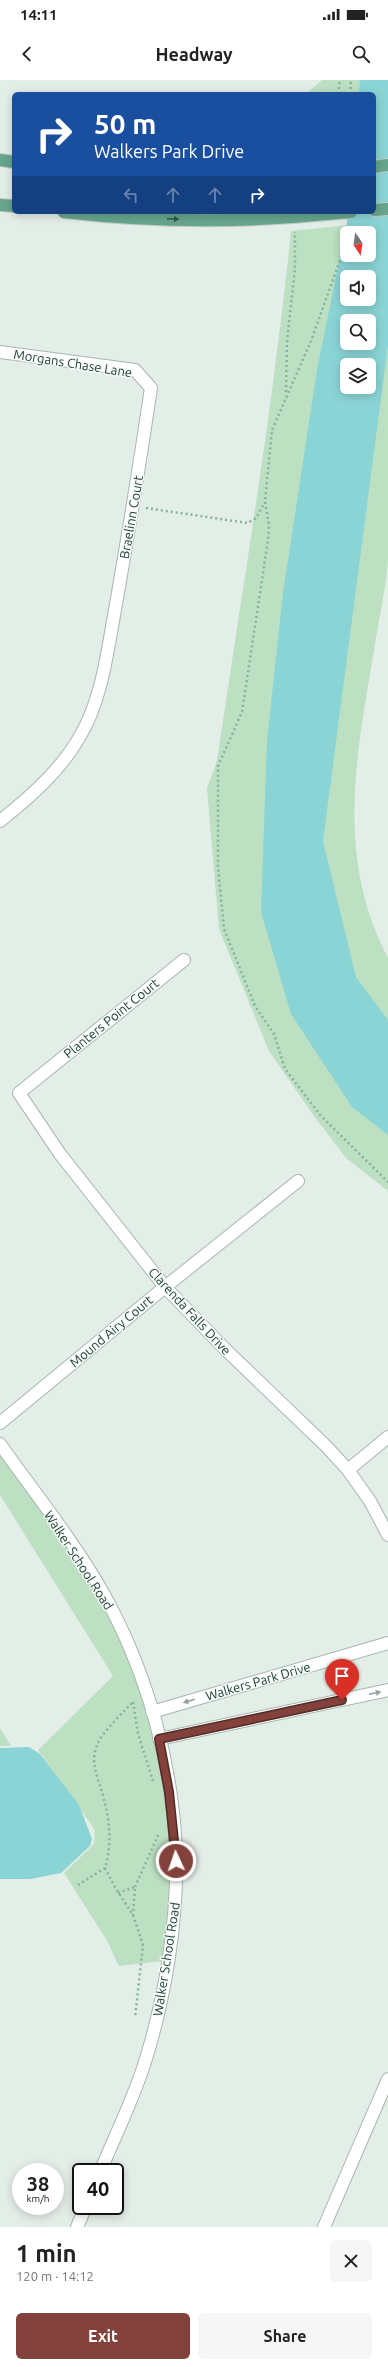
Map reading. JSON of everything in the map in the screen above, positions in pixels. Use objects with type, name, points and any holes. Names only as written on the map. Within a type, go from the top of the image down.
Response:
[{"type":"main road","points":[[0,160],[12,162]]},
{"type":"main road","points":[[376,167],[388,165]]},
{"type":"main road","points":[[0,205],[12,206]]},
{"type":"main road","points":[[376,210],[388,209]]},
{"type":"main road","points":[[83,214],[111,217],[209,221],[298,217],[327,214],[349,215]]},
{"type":"street","name":"Morgans Chase Lane","points":[[0,352],[135,370],[145,379]]},
{"type":"street","name":"Braelinn Court","points":[[0,821],[44,783],[63,762],[79,737],[93,710],[106,656],[134,506],[151,388],[145,379]]},
{"type":"street","name":"Planters Point Court","points":[[38,1077],[184,960]]},
{"type":"street","name":"Clarenda Falls Drive","points":[[38,1077],[19,1093],[60,1154],[165,1287],[225,1349],[326,1446],[348,1470],[370,1501],[388,1535]]},
{"type":"street","name":"Mound Airy Court","points":[[0,1423],[165,1287],[298,1181]]},
{"type":"street","points":[[348,1470],[388,1437]]},
{"type":"street","name":"Walker School Road","points":[[0,1444],[76,1550],[107,1600],[130,1647],[152,1712],[159,1739],[169,1792],[176,1852],[175,1900],[170,1945],[156,2025],[144,2065],[104,2163]]},
{"type":"street","name":"Walkers Park Drive","points":[[152,1712],[388,1643]]},
{"type":"street","points":[[159,1739],[388,1690]]},
{"type":"street","points":[[324,2227],[388,2079]]},
{"type":"street","points":[[77,2227],[82,2215]]},
{"type":"path","points":[[338,92],[340,80]]},
{"type":"path","points":[[350,92],[351,80]]},
{"type":"path","points":[[349,215],[340,260],[311,341],[286,395],[272,430],[265,501],[268,540],[242,712],[218,766],[218,867],[224,929],[255,1006],[274,1034],[285,1069],[321,1116],[388,1182]]},
{"type":"path","points":[[286,395],[287,341],[294,285],[295,236],[298,217]]},
{"type":"path","points":[[134,506],[248,523],[256,518],[265,501]]},
{"type":"path","points":[[78,1886],[105,1868],[110,1850],[110,1830],[93,1759],[98,1741],[133,1702],[146,1693]]},
{"type":"path","points":[[133,1702],[138,1734],[155,1786]]},
{"type":"path","points":[[133,1915],[135,1887],[158,1839],[160,1830]]},
{"type":"path","points":[[105,1868],[118,1893],[133,1915],[143,1945],[135,2018]]},
{"type":"path","points":[[118,1893],[135,1887]]},
{"type":"green space","points":[[322,80],[388,80],[376,92],[308,92]]},
{"type":"green space","points":[[388,221],[388,558],[385,586],[363,715],[358,756],[355,797],[355,837],[360,877],[371,918],[388,958],[388,1191],[346,1158],[314,1116],[269,1051],[219,929],[207,788],[217,761],[267,430],[291,231]]},
{"type":"green space","points":[[0,1455],[70,1550],[111,1618],[143,1692],[166,1797],[172,1872],[169,1917],[163,1961],[119,1966],[106,1939],[64,1873],[94,1844],[95,1830],[38,1750],[113,1676],[0,1495]]},
{"type":"green space","points":[[0,1728],[11,1746],[0,1746]]},
{"type":"water","points":[[360,80],[388,80],[388,345],[323,841],[356,977],[388,1020],[388,1135],[352,1107],[291,1014],[261,912],[267,741],[283,593],[317,370],[340,256],[340,262],[376,262],[376,226],[346,226],[349,214],[376,214],[376,92],[359,92]]},
{"type":"water","points":[[29,1747],[40,1754],[79,1805],[92,1839],[90,1846],[61,1873],[31,1879],[0,1879],[0,1748]]},
{"type":"route","points":[[176,1861],[169,1792],[159,1739],[342,1700]]}]
